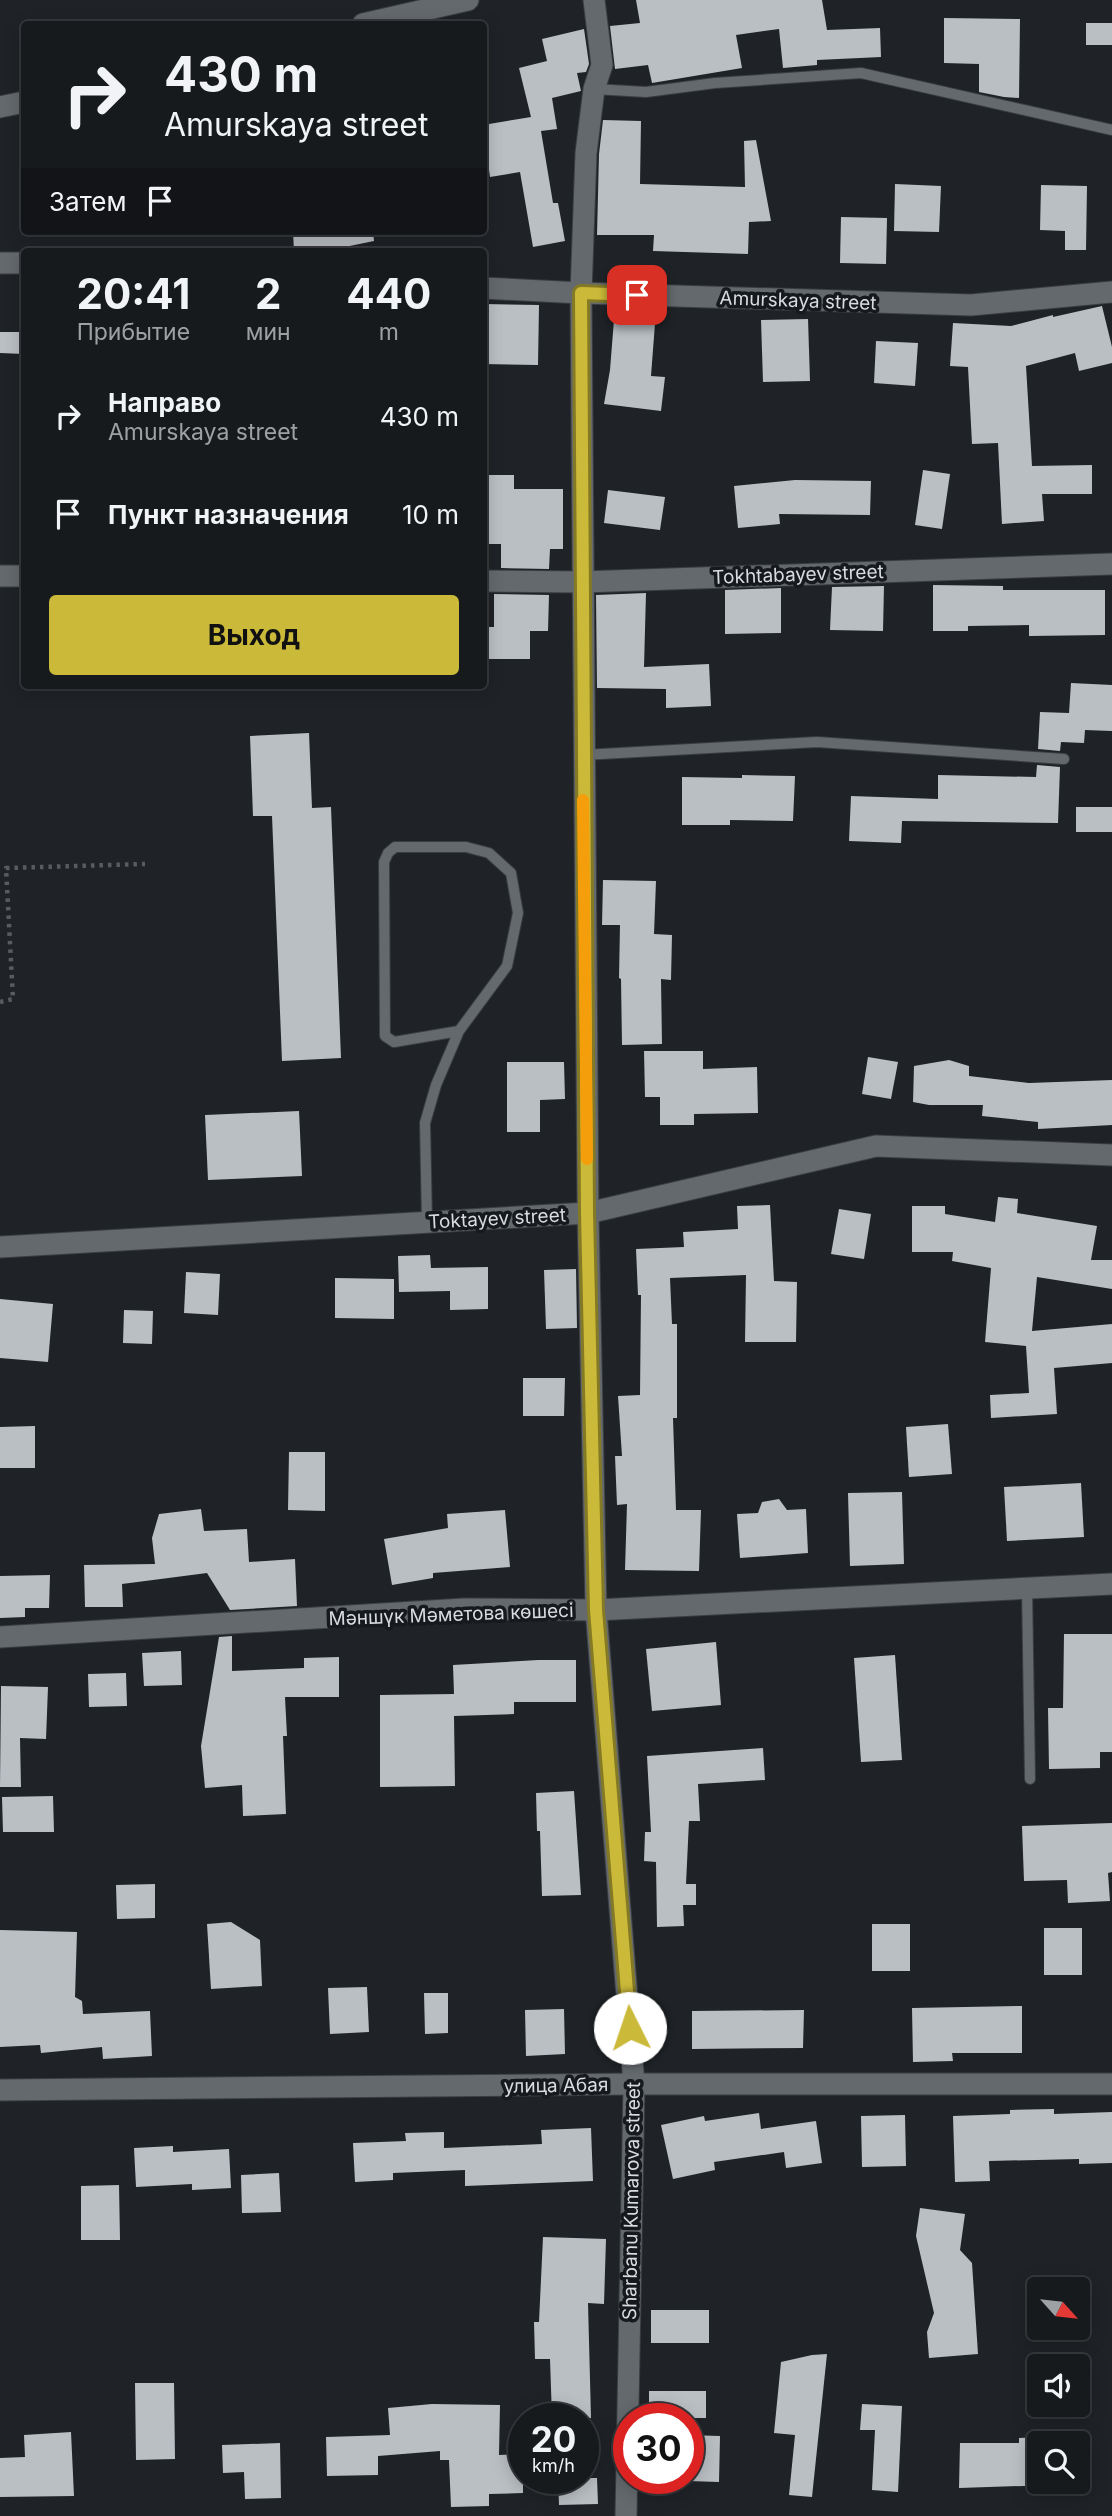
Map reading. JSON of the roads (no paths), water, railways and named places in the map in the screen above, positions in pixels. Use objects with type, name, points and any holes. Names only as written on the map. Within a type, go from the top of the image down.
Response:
[{"type":"street","points":[[376,21],[468,0]]},
{"type":"street","name":"Sharbanu Kumarova street","points":[[594,0],[602,65],[594,89],[586,153],[581,293],[587,1213],[596,1610],[634,2084],[626,2516]]},
{"type":"street","points":[[0,107],[21,103]]},
{"type":"street","points":[[0,263],[21,263]]},
{"type":"street","name":"Amurskaya street","points":[[487,288],[971,305],[1112,292]]},
{"type":"street","name":"Tokhtabayev street","points":[[487,581],[582,582],[1112,564]]},
{"type":"street","points":[[0,576],[21,576]]},
{"type":"street","name":"Toktayev street","points":[[0,1247],[587,1213],[876,1146],[1112,1155]]},
{"type":"street","name":"Мәншүк Мәметова көшесі","points":[[0,1637],[464,1609],[596,1610],[1112,1584]]},
{"type":"street","name":"улица Абая","points":[[0,2090],[634,2084],[1112,2084]]},
{"type":"lane","points":[[594,89],[646,92],[715,83],[861,73],[1112,130]]},
{"type":"lane","points":[[583,755],[817,742],[1064,759]]},
{"type":"lane","points":[[426,1222],[425,1124],[436,1085],[459,1031],[507,966],[518,913],[511,873],[489,853],[466,847],[395,847],[384,862],[385,1036],[394,1042],[459,1031]]},
{"type":"lane","points":[[1027,1588],[1030,1779]]}]
